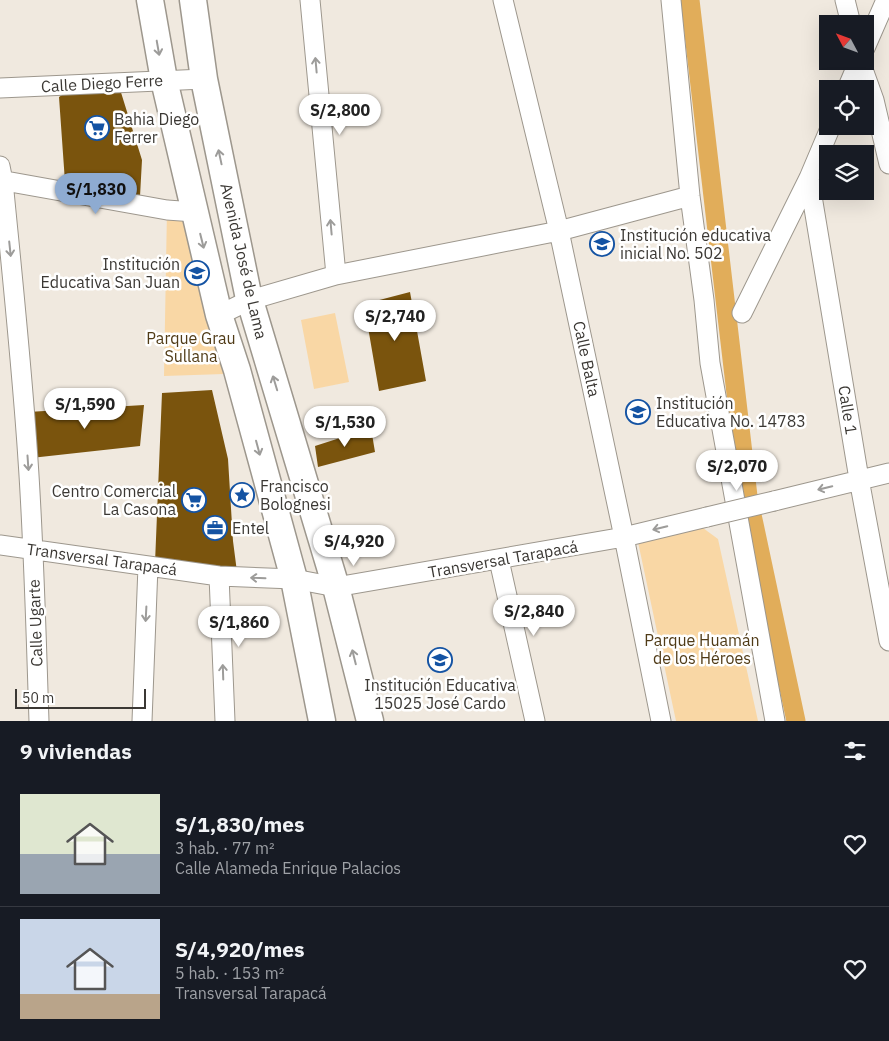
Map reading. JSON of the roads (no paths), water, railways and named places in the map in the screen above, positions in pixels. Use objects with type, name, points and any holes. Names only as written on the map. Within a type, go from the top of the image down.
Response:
[{"type":"main road","name":"Avenida José de Lama","points":[[150,0],[164,80],[219,315],[294,579],[322,721]]},
{"type":"main road","name":"Avenida José de Lama","points":[[193,0],[204,79],[250,300],[336,587],[370,721]]},
{"type":"street","points":[[310,0],[336,275]]},
{"type":"street","name":"Calle Balta","points":[[503,0],[560,231],[624,537],[660,721]]},
{"type":"street","points":[[672,0],[690,196],[704,300],[710,363],[775,721]]},
{"type":"street","points":[[845,0],[849,15]]},
{"type":"street","points":[[874,27],[886,0]]},
{"type":"street","points":[[864,70],[881,99],[889,164]]},
{"type":"street","name":"Calle Diego Ferre","points":[[0,88],[204,79]]},
{"type":"street","points":[[742,313],[809,178],[827,135]]},
{"type":"street","points":[[1,176],[167,210],[195,212]]},
{"type":"street","name":"Calle Ugarte","points":[[1,176],[20,355],[33,549],[39,721]]},
{"type":"street","name":"Calle 1","points":[[809,178],[859,479],[889,641]]},
{"type":"street","points":[[219,315],[250,300],[336,275],[560,231],[690,196]]},
{"type":"street","name":"Transversal Tarapacá","points":[[0,545],[219,576],[294,579],[336,587],[624,537],[889,473]]},
{"type":"street","points":[[499,560],[535,721]]},
{"type":"street","points":[[142,721],[148,566]]},
{"type":"street","points":[[219,576],[225,721]]},
{"type":"waterway","points":[[690,0],[748,496],[796,721]]},
{"type":"place","name":"Bahia Diego Ferrer","points":[[97,128]]},
{"type":"place","name":"Institución educativa inicial No. 502","points":[[602,244]]},
{"type":"place","name":"Institución Educativa San Juan","points":[[197,273]]},
{"type":"place","name":"Institución Educativa No. 14783","points":[[638,412]]},
{"type":"place","name":"Francisco Bolognesi","points":[[242,495]]},
{"type":"place","name":"Centro Comercial La Casona","points":[[194,500]]},
{"type":"place","name":"Entel","points":[[215,528]]},
{"type":"place","name":"Institución Educativa 15025 José Cardo","points":[[440,660]]},
{"type":"park label","name":"Parque Grau Sullana","points":[[191,347]]},
{"type":"park label","name":"Parque Huamán de los Héroes","points":[[702,649]]}]
